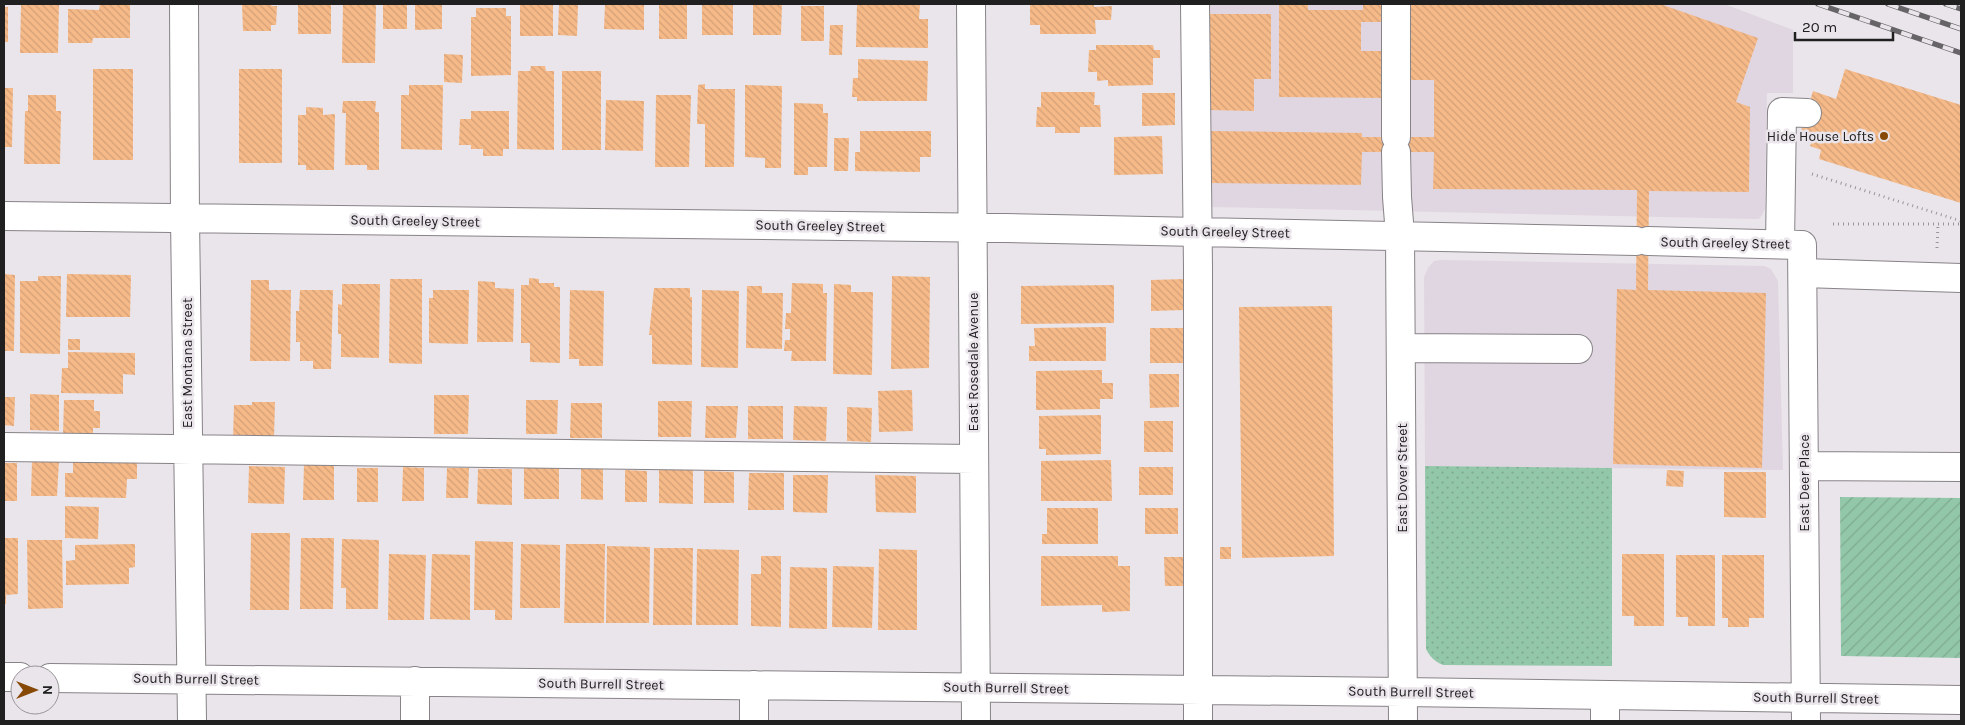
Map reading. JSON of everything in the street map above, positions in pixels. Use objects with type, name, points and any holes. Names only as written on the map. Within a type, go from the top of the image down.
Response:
[{"type":"street","name":"East Montana Street","points":[[184,4],[192,721]]},
{"type":"street","name":"East Rosedale Avenue","points":[[971,4],[976,721]]},
{"type":"street","points":[[1195,4],[1198,721]]},
{"type":"street","name":"East Dover Street","points":[[1396,4],[1396,197],[1400,235],[1403,721]]},
{"type":"street","name":"East Deer Place","points":[[1806,113],[1782,112],[1791,244],[1803,272],[1806,710]]},
{"type":"street","name":"South Greeley Street","points":[[4,216],[1197,231],[1791,244]]},
{"type":"street","points":[[1803,272],[1961,278]]},
{"type":"street","points":[[1401,348],[1578,349]]},
{"type":"street","points":[[4,447],[974,459]]},
{"type":"street","points":[[1804,466],[1961,467]]},
{"type":"street","name":"South Burrell Street","points":[[60,678],[1403,692],[1604,708],[1806,710],[1961,700]]},
{"type":"street","points":[[415,682],[415,721]]},
{"type":"street","points":[[754,686],[754,721]]},
{"type":"path","points":[[1808,173],[1961,222]]},
{"type":"path","points":[[1833,224],[1961,222]]},
{"type":"shaded area","points":[[1207,4],[1724,4],[1793,30],[1793,93],[1767,93],[1765,209],[1759,219],[1753,219],[1212,207],[1208,199]]},
{"type":"shaded area","points":[[1434,261],[1764,266],[1771,269],[1778,281],[1783,470],[1425,466],[1424,277]]},
{"type":"green space","points":[[1425,466],[1612,468],[1612,666],[1443,665],[1431,657],[1426,649]]},
{"type":"green space","points":[[1840,497],[1961,498],[1961,658],[1841,656]]},
{"type":"building","points":[[21,4],[59,4],[58,53],[20,53]]},
{"type":"building","points":[[100,4],[130,4],[130,38],[93,38],[92,43],[68,43],[68,9],[99,10]]},
{"type":"building","points":[[242,4],[272,4],[271,6],[277,6],[276,25],[271,25],[271,31],[243,31]]},
{"type":"building","points":[[298,4],[331,4],[331,34],[298,34]]},
{"type":"building","points":[[343,4],[376,4],[375,63],[342,63]]},
{"type":"building","points":[[383,4],[407,4],[407,29],[383,29]]},
{"type":"building","points":[[415,4],[442,4],[442,29],[415,30]]},
{"type":"building","points":[[520,4],[553,4],[553,36],[520,36]]},
{"type":"building","points":[[559,4],[578,4],[577,36],[558,35]]},
{"type":"building","points":[[605,4],[644,4],[644,30],[604,29]]},
{"type":"building","points":[[659,4],[687,4],[687,39],[659,39]]},
{"type":"building","points":[[702,4],[733,4],[733,35],[702,35]]},
{"type":"building","points":[[753,4],[782,4],[781,35],[753,35]]},
{"type":"building","points":[[857,4],[920,4],[919,19],[928,19],[928,48],[856,47]]},
{"type":"building","points":[[1030,4],[1094,4],[1094,7],[1112,6],[1111,20],[1095,20],[1096,34],[1040,34],[1040,25],[1030,25]]},
{"type":"building","points":[[1279,4],[1308,4],[1308,10],[1363,10],[1363,4],[1387,4],[1387,22],[1361,22],[1361,51],[1387,51],[1387,98],[1279,97]]},
{"type":"building","points":[[1402,4],[1660,4],[1758,38],[1736,102],[1750,107],[1749,192],[1649,191],[1648,290],[1766,293],[1762,468],[1613,464],[1617,289],[1636,290],[1637,190],[1433,189],[1434,152],[1362,152],[1361,185],[1208,183],[1209,131],[1362,133],[1362,137],[1434,137],[1434,80],[1401,80]]},
{"type":"building","points":[[801,6],[824,6],[824,41],[801,41]]},
{"type":"building","points":[[4,7],[8,7],[8,42],[4,42]]},
{"type":"building","points":[[476,8],[506,8],[506,16],[511,16],[511,75],[471,76],[471,17],[476,17]]},
{"type":"building","points":[[1209,14],[1271,14],[1271,79],[1254,79],[1254,111],[1209,110]]},
{"type":"building","points":[[830,25],[843,25],[842,55],[829,55]]},
{"type":"building","points":[[1096,45],[1153,45],[1154,50],[1160,50],[1160,58],[1153,58],[1153,85],[1108,86],[1108,80],[1097,81],[1097,72],[1088,72],[1089,50],[1096,50]]},
{"type":"building","points":[[444,54],[463,55],[462,83],[444,82]]},
{"type":"building","points":[[858,59],[928,61],[927,101],[857,101],[857,97],[852,97],[853,78],[858,78]]},
{"type":"building","points":[[531,66],[545,66],[546,71],[554,71],[554,150],[517,149],[518,71],[530,71]]},
{"type":"building","points":[[93,69],[133,69],[133,160],[93,160]]},
{"type":"building","points":[[239,69],[282,69],[282,163],[239,163]]},
{"type":"building","name":"Hide House Lofts","points":[[1845,69],[1961,105],[1961,203],[1819,159],[1821,150],[1810,146],[1813,138],[1800,134],[1813,91],[1836,99]]},
{"type":"building","points":[[562,71],[601,71],[601,150],[562,150]]},
{"type":"building","points":[[705,84],[705,89],[735,89],[734,167],[705,167],[705,124],[697,124],[698,85]]},
{"type":"building","points":[[409,85],[443,85],[442,150],[401,149],[401,95],[409,95]]},
{"type":"building","points":[[745,85],[782,86],[781,168],[765,168],[765,158],[745,157]]},
{"type":"building","points":[[4,88],[13,88],[12,147],[4,147]]},
{"type":"building","points":[[1041,92],[1095,92],[1094,105],[1100,105],[1101,127],[1080,127],[1080,133],[1055,133],[1055,127],[1036,127],[1037,107],[1041,107]]},
{"type":"building","points":[[1142,93],[1175,93],[1175,125],[1142,126]]},
{"type":"building","points":[[28,95],[56,95],[56,111],[61,111],[60,164],[24,164],[25,111],[28,111]]},
{"type":"building","points":[[656,95],[691,95],[689,167],[655,167]]},
{"type":"building","points":[[606,100],[644,101],[643,151],[605,150]]},
{"type":"building","points":[[343,101],[376,101],[375,112],[379,112],[379,170],[367,170],[367,165],[345,165],[346,113],[342,113]]},
{"type":"building","points":[[794,103],[823,104],[823,113],[828,113],[827,167],[808,167],[808,175],[794,175]]},
{"type":"building","points":[[306,107],[323,108],[323,115],[335,114],[334,170],[306,170],[306,165],[298,165],[298,115],[306,115]]},
{"type":"building","points":[[471,111],[509,111],[509,149],[503,149],[503,156],[483,156],[483,149],[471,149],[471,145],[459,145],[460,119],[471,119]]},
{"type":"building","points":[[860,131],[931,131],[931,157],[920,157],[920,172],[855,171],[855,152],[860,152]]},
{"type":"building","points":[[1162,136],[1163,174],[1114,175],[1114,137]]},
{"type":"building","points":[[834,138],[849,138],[848,171],[834,171]]},
{"type":"building","points":[[4,274],[15,275],[14,351],[4,351]]},
{"type":"building","points":[[67,274],[131,275],[130,317],[66,317]]},
{"type":"building","points":[[38,276],[61,276],[60,354],[20,353],[20,281],[38,281]]},
{"type":"building","points":[[892,276],[930,277],[929,368],[891,369]]},
{"type":"building","points":[[529,278],[539,279],[539,283],[554,283],[554,287],[560,287],[560,363],[530,362],[530,343],[521,343],[521,285],[529,285]]},
{"type":"building","points":[[390,279],[422,279],[422,364],[389,363]]},
{"type":"building","points":[[1185,279],[1185,310],[1151,311],[1151,280]]},
{"type":"building","points":[[251,280],[269,280],[269,290],[291,290],[290,361],[250,361]]},
{"type":"building","points":[[478,281],[495,282],[495,288],[514,289],[513,342],[477,342]]},
{"type":"building","points":[[792,283],[823,284],[823,293],[827,293],[826,361],[791,361],[792,351],[784,351],[785,340],[790,340],[790,329],[785,329],[786,313],[791,313]]},
{"type":"building","points":[[342,284],[380,284],[379,358],[341,357],[341,334],[338,334],[338,304],[342,305]]},
{"type":"building","points":[[834,284],[851,285],[851,292],[873,292],[872,375],[833,374]]},
{"type":"building","points":[[1114,285],[1114,323],[1021,324],[1021,286]]},
{"type":"building","points":[[747,286],[762,286],[762,293],[783,293],[782,349],[746,348]]},
{"type":"building","points":[[654,288],[690,288],[690,297],[692,297],[692,365],[652,364],[652,335],[649,335]]},
{"type":"building","points":[[300,290],[333,290],[331,369],[313,369],[313,361],[300,361],[300,342],[296,342],[296,311],[299,311]]},
{"type":"building","points":[[433,290],[469,290],[468,344],[429,343],[429,298],[433,298]]},
{"type":"building","points":[[570,290],[604,291],[603,366],[579,366],[579,359],[569,359]]},
{"type":"building","points":[[702,290],[739,291],[738,368],[701,367]]},
{"type":"building","points":[[1332,306],[1334,556],[1242,558],[1239,307]]},
{"type":"building","points":[[1106,327],[1106,361],[1029,361],[1029,346],[1035,346],[1034,328]]},
{"type":"building","points":[[1150,328],[1184,328],[1184,363],[1150,363]]},
{"type":"building","points":[[68,339],[80,339],[80,350],[68,350]]},
{"type":"building","points":[[68,352],[135,353],[135,375],[123,374],[123,394],[61,393],[62,368],[68,368]]},
{"type":"building","points":[[1102,370],[1102,383],[1113,383],[1113,399],[1100,399],[1100,409],[1036,410],[1036,371]]},
{"type":"building","points":[[1149,374],[1179,374],[1179,407],[1150,408]]},
{"type":"building","points":[[912,390],[913,431],[879,432],[878,391]]},
{"type":"building","points":[[30,394],[59,395],[59,431],[30,430]]},
{"type":"building","points":[[434,395],[469,395],[468,434],[434,434]]},
{"type":"building","points":[[4,397],[15,397],[14,426],[4,425]]},
{"type":"building","points":[[64,400],[94,400],[94,411],[100,411],[100,428],[93,428],[93,434],[63,434]]},
{"type":"building","points":[[526,400],[558,400],[557,434],[526,434]]},
{"type":"building","points":[[658,401],[692,401],[691,437],[658,437]]},
{"type":"building","points":[[252,402],[275,402],[274,438],[233,438],[234,405],[252,405]]},
{"type":"building","points":[[571,403],[602,403],[602,438],[570,438]]},
{"type":"building","points":[[706,406],[738,406],[736,438],[705,438]]},
{"type":"building","points":[[748,406],[783,406],[783,439],[748,439]]},
{"type":"building","points":[[794,406],[827,407],[826,441],[793,440]]},
{"type":"building","points":[[847,407],[872,408],[871,442],[847,441]]},
{"type":"building","points":[[1101,415],[1101,454],[1046,455],[1046,449],[1039,449],[1039,416]]},
{"type":"building","points":[[1144,421],[1173,421],[1173,452],[1144,452]]},
{"type":"building","points":[[73,455],[137,456],[137,479],[127,479],[126,498],[65,497],[65,473],[73,473]]},
{"type":"building","points":[[32,460],[59,460],[57,496],[31,496]]},
{"type":"building","points":[[1111,460],[1112,501],[1041,501],[1041,461]]},
{"type":"building","points":[[4,463],[17,463],[17,501],[4,501]]},
{"type":"building","points":[[304,464],[334,464],[334,500],[303,500]]},
{"type":"building","points":[[249,466],[285,467],[284,504],[248,503]]},
{"type":"building","points":[[524,466],[559,466],[559,499],[524,499]]},
{"type":"building","points":[[403,467],[424,468],[424,501],[402,501]]},
{"type":"building","points":[[1139,467],[1173,467],[1173,495],[1139,495]]},
{"type":"building","points":[[357,468],[378,468],[378,502],[357,502]]},
{"type":"building","points":[[447,468],[469,468],[468,498],[446,498]]},
{"type":"building","points":[[581,468],[603,468],[603,500],[581,499]]},
{"type":"building","points":[[478,469],[512,469],[512,505],[477,504]]},
{"type":"building","points":[[625,470],[647,471],[647,502],[625,502]]},
{"type":"building","points":[[659,470],[693,470],[693,504],[659,503]]},
{"type":"building","points":[[1667,470],[1684,471],[1683,487],[1666,486]]},
{"type":"building","points":[[704,471],[734,472],[734,503],[704,503]]},
{"type":"building","points":[[1724,472],[1766,472],[1766,518],[1724,517]]},
{"type":"building","points":[[749,473],[784,473],[784,510],[748,510]]},
{"type":"building","points":[[793,475],[828,475],[827,513],[793,512]]},
{"type":"building","points":[[875,475],[916,476],[916,513],[876,512]]},
{"type":"building","points":[[65,506],[99,507],[98,539],[65,538]]},
{"type":"building","points":[[1047,508],[1098,508],[1098,544],[1042,544],[1042,534],[1047,534]]},
{"type":"building","points":[[1145,508],[1178,508],[1178,534],[1145,534]]},
{"type":"building","points":[[251,533],[290,533],[289,610],[250,610]]},
{"type":"building","points":[[4,538],[18,538],[18,594],[6,595],[6,604],[4,604]]},
{"type":"building","points":[[301,538],[334,538],[333,609],[300,609]]},
{"type":"building","points":[[342,539],[379,540],[378,609],[346,609],[346,588],[341,588]]},
{"type":"building","points":[[27,540],[62,540],[63,608],[28,609]]},
{"type":"building","points":[[475,541],[513,542],[512,620],[495,620],[495,610],[474,610]]},
{"type":"building","points":[[135,544],[135,567],[129,568],[129,584],[66,585],[66,561],[75,560],[75,545]]},
{"type":"building","points":[[521,544],[560,545],[560,608],[520,608]]},
{"type":"building","points":[[566,544],[605,544],[604,623],[564,623]]},
{"type":"building","points":[[607,546],[650,547],[649,623],[606,623]]},
{"type":"building","points":[[1220,547],[1231,547],[1231,559],[1220,559]]},
{"type":"building","points":[[654,548],[693,548],[692,625],[653,625]]},
{"type":"building","points":[[697,549],[739,550],[738,625],[696,625]]},
{"type":"building","points":[[879,549],[917,550],[917,630],[878,630]]},
{"type":"building","points":[[389,554],[426,555],[424,620],[388,620]]},
{"type":"building","points":[[432,554],[470,555],[470,620],[430,619]]},
{"type":"building","points":[[1622,554],[1664,554],[1664,626],[1634,626],[1634,616],[1622,616]]},
{"type":"building","points":[[1676,555],[1715,555],[1715,626],[1688,626],[1688,617],[1676,617]]},
{"type":"building","points":[[1722,555],[1764,555],[1764,618],[1749,618],[1749,627],[1728,627],[1728,618],[1722,618]]},
{"type":"building","points":[[761,556],[781,556],[781,627],[751,626],[751,574],[761,574]]},
{"type":"building","points":[[1041,556],[1118,556],[1118,566],[1130,566],[1130,611],[1102,612],[1102,605],[1041,606]]},
{"type":"building","points":[[1164,557],[1185,557],[1185,586],[1165,586]]},
{"type":"building","points":[[833,566],[874,567],[872,628],[832,627]]},
{"type":"building","points":[[790,567],[827,568],[827,629],[789,628]]},
{"type":"railway","points":[[1818,4],[1961,53]]},
{"type":"railway","points":[[1888,4],[1961,29]]},
{"type":"railway","points":[[1946,4],[1961,9]]},
{"type":"place","name":"Hide House Lofts","points":[[1884,136]]}]
